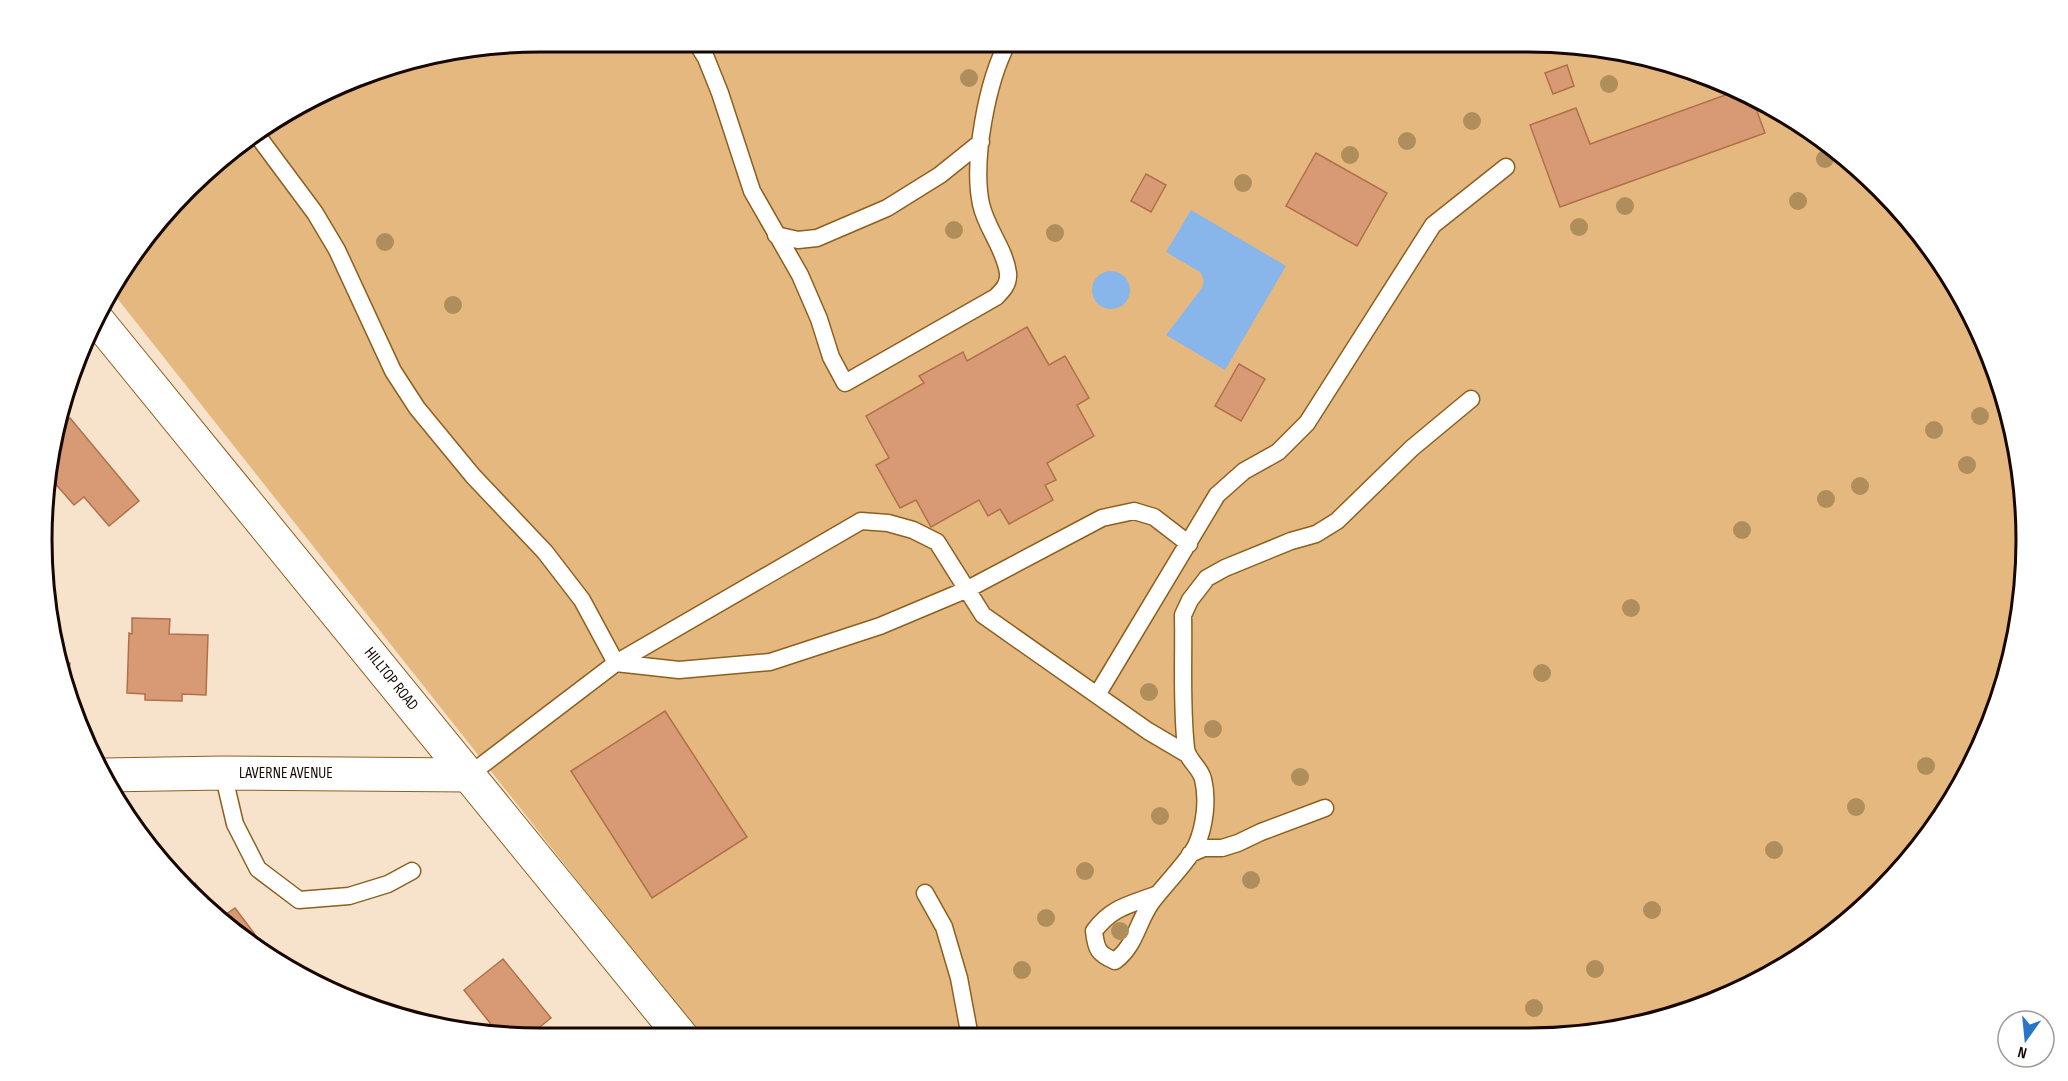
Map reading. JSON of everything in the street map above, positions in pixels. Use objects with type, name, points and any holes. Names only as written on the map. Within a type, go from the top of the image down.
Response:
[{"type":"street","name":"HILLTOP ROAD","points":[[102,326],[675,1028]]},
{"type":"street","name":"LAVERNE AVENUE","points":[[113,775],[223,773],[469,775]]},
{"type":"lane","points":[[702,52],[720,93],[752,191],[800,275],[819,318],[831,357],[845,383],[996,297],[1006,286],[1008,274],[988,226],[981,204],[978,182],[984,114],[993,79],[1004,52]]},
{"type":"lane","points":[[261,140],[315,213],[337,250],[393,371],[417,408],[473,476],[545,552],[582,600],[616,663]]},
{"type":"lane","points":[[776,235],[798,240],[817,238],[887,208],[940,175],[981,142]]},
{"type":"lane","points":[[1097,695],[1217,495],[1244,471],[1278,452],[1307,423],[1433,225],[1506,166]]},
{"type":"lane","points":[[1186,754],[1182,615],[1207,578],[1291,541],[1316,534],[1337,521],[1412,448],[1471,399]]},
{"type":"lane","points":[[616,663],[679,670],[770,662],[880,626],[968,590],[1102,518],[1134,511],[1154,517],[1189,544]]},
{"type":"lane","points":[[469,775],[616,663],[861,521],[888,523],[913,530],[937,542],[983,615],[1148,731],[1186,754],[1202,775],[1206,796],[1196,846],[1158,894]]},
{"type":"lane","points":[[223,773],[235,824],[258,869],[299,900],[349,896],[388,884],[412,871]]},
{"type":"lane","points":[[1190,854],[1204,848],[1222,848],[1238,843],[1324,808]]},
{"type":"lane","points":[[925,893],[944,927],[959,978],[968,1028]]},
{"type":"shaded area","points":[[540,52],[1528,52],[1591,57],[1654,69],[1684,78],[1743,103],[1799,135],[1825,153],[1873,195],[1915,243],[1950,297],[1965,325],[1990,384],[2006,445],[2011,477],[2016,540],[2014,572],[2006,636],[1999,667],[1990,697],[1965,756],[1933,812],[1915,838],[1873,886],[1825,928],[1772,963],[1684,1003],[1623,1019],[1559,1027],[694,1028],[117,298],[153,243],[195,195],[243,153],[296,118],[354,90],[414,69],[477,57]]},
{"type":"water","points":[[1191,210],[1286,266],[1225,370],[1166,335],[1202,288],[1204,280],[1200,272],[1166,252]]},
{"type":"water","points":[[1111,271],[1118,272],[1124,277],[1129,283],[1129,297],[1124,303],[1118,308],[1111,309],[1104,308],[1098,303],[1093,297],[1092,290],[1093,283],[1098,277],[1104,272]]},
{"type":"building","points":[[1567,65],[1574,86],[1553,94],[1545,73]]},
{"type":"building","points":[[1725,95],[1757,110],[1765,133],[1560,207],[1530,125],[1576,108],[1590,144]]},
{"type":"building","points":[[1316,153],[1387,193],[1357,246],[1286,206]]},
{"type":"building","points":[[1146,174],[1166,185],[1151,212],[1131,201]]},
{"type":"building","points":[[1027,327],[1049,365],[1065,356],[1089,398],[1077,405],[1094,436],[1047,463],[1056,480],[1045,485],[1053,500],[1009,524],[1000,509],[988,516],[979,500],[931,527],[916,500],[900,508],[876,465],[889,458],[866,416],[924,383],[919,376],[963,352],[967,361]]},
{"type":"building","points":[[1239,364],[1265,379],[1241,421],[1215,406]]},
{"type":"building","points":[[70,418],[139,501],[109,526],[84,497],[74,505],[56,485],[68,420]]},
{"type":"building","points":[[132,618],[170,619],[169,634],[208,635],[206,695],[182,694],[182,701],[145,700],[145,694],[127,693],[129,633],[132,634]]},
{"type":"building","points":[[665,711],[747,837],[652,898],[571,771]]},
{"type":"building","points":[[235,908],[258,938],[243,928],[227,914]]},
{"type":"building","points":[[503,959],[551,1018],[539,1028],[492,1025],[464,990]]}]
